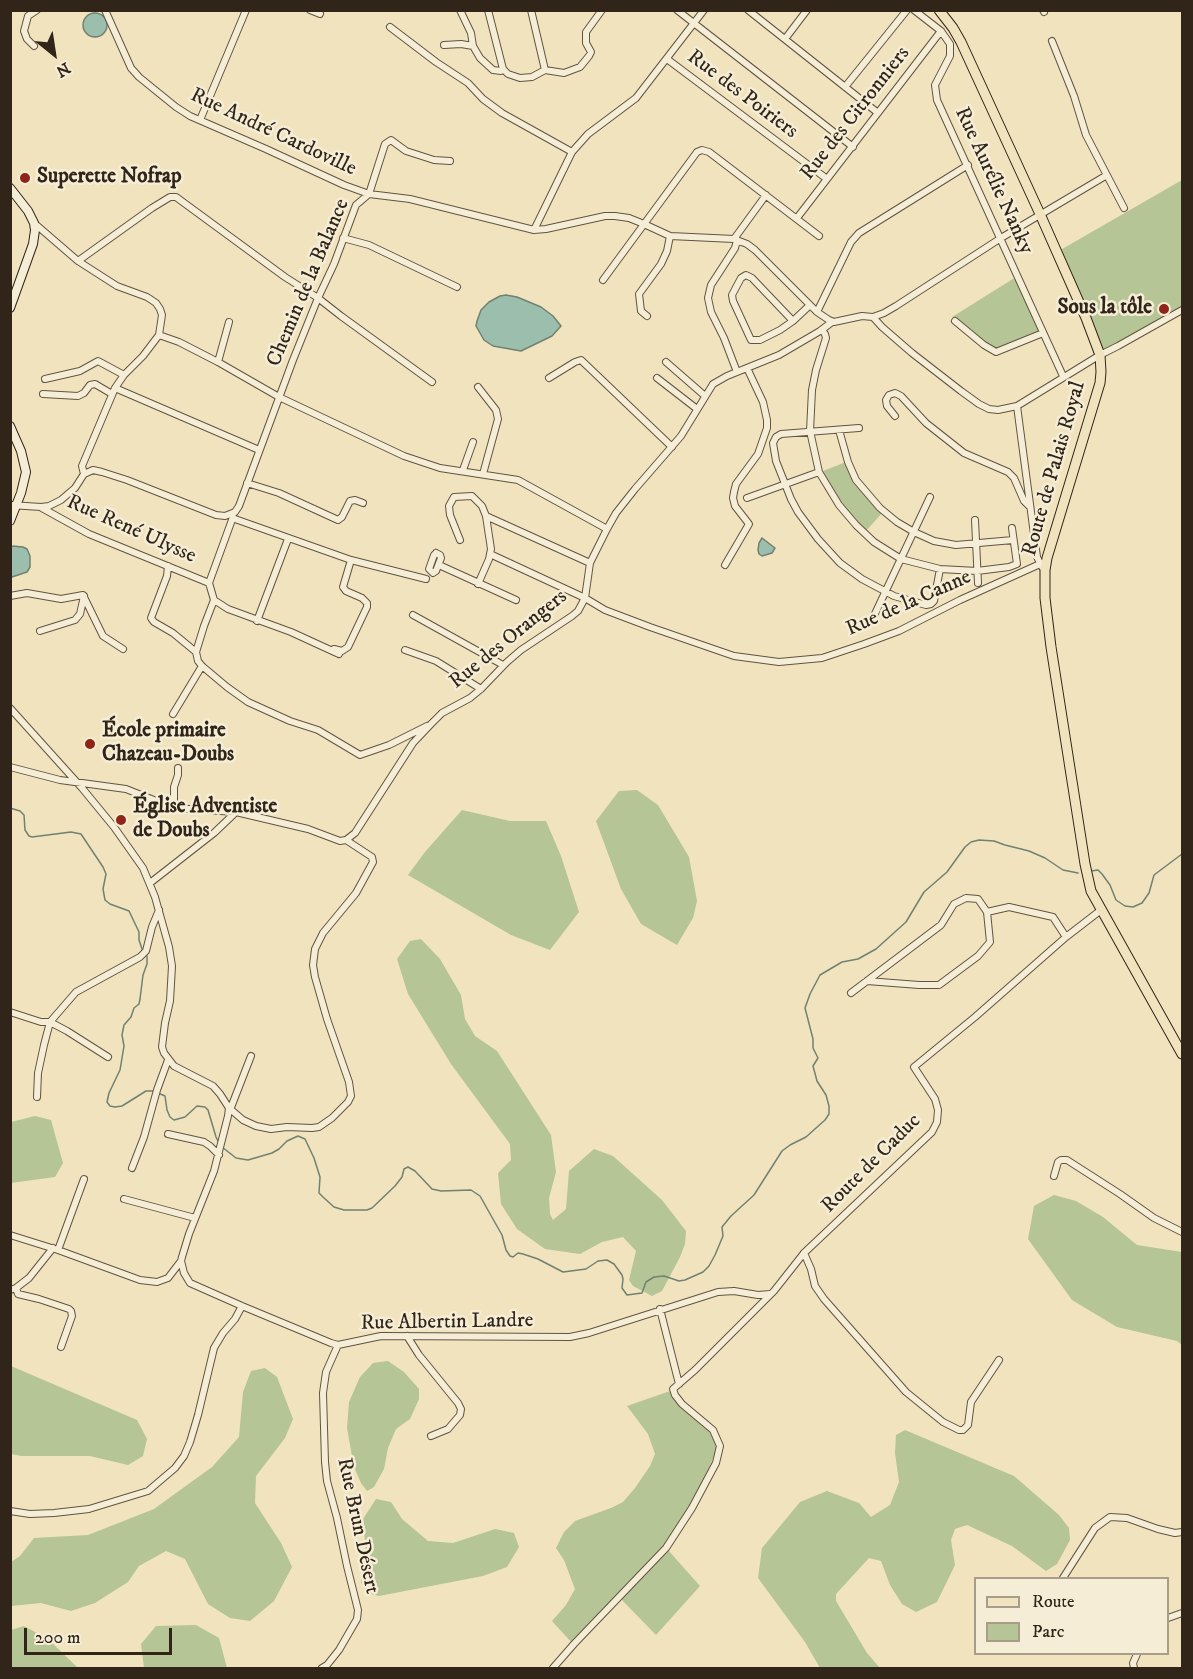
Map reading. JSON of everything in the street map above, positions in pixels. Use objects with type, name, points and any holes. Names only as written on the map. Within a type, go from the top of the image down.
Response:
[{"type":"main road","name":"Route de Palais Royal","points":[[939,10],[962,42],[1086,318],[1100,355],[1100,383],[1042,567],[1045,598],[1091,891],[1182,1054]]},
{"type":"main road","points":[[10,188],[34,222],[35,230],[33,244],[10,308]]},
{"type":"main road","points":[[10,426],[21,451],[26,471],[24,484],[13,506],[10,521]]},
{"type":"street","points":[[34,46],[27,39],[24,31],[28,16],[37,10]]},
{"type":"street","name":"Rue André Cardoville","points":[[105,10],[131,68],[177,107],[200,120],[334,181],[369,194]]},
{"type":"street","points":[[200,120],[246,10]]},
{"type":"street","points":[[310,10],[320,14]]},
{"type":"street","points":[[460,10],[471,33],[473,46],[480,58],[490,68],[497,71],[503,69]]},
{"type":"street","points":[[488,10],[503,69],[507,74],[520,78],[545,70],[564,73],[580,67],[586,62],[591,52],[586,43],[586,32],[602,10]]},
{"type":"street","points":[[531,10],[545,70]]},
{"type":"street","points":[[677,10],[853,147]]},
{"type":"street","points":[[534,230],[572,152],[588,134],[636,98],[704,10]]},
{"type":"street","points":[[748,10],[878,114]]},
{"type":"street","points":[[785,39],[807,10]]},
{"type":"street","points":[[845,87],[907,10]]},
{"type":"street","points":[[914,10],[941,31]]},
{"type":"street","points":[[390,27],[468,83],[483,99],[572,152]]},
{"type":"street","name":"Rue des Citronniers","points":[[797,218],[941,31]]},
{"type":"street","name":"Rue Aurélie Nanky","points":[[941,31],[950,44],[950,52],[935,85],[935,94],[1064,376]]},
{"type":"street","points":[[1052,41],[1074,96],[1086,135],[1124,208]]},
{"type":"street","points":[[444,45],[473,46]]},
{"type":"street","name":"Rue des Poiriers","points":[[667,59],[826,179]]},
{"type":"street","points":[[369,194],[385,144],[388,141],[391,140],[406,152],[435,160],[450,161]]},
{"type":"street","points":[[603,280],[697,152],[702,150],[709,152],[819,236]]},
{"type":"street","points":[[818,312],[851,242],[859,233],[968,165]]},
{"type":"street","points":[[736,239],[756,250],[810,305],[832,322],[862,316],[873,317],[896,306],[1001,238],[1107,175]]},
{"type":"street","name":"Chemin de la Balance","points":[[209,583],[232,516],[239,506],[279,397],[356,205],[369,194],[410,199],[534,230],[604,216],[615,216],[644,224],[670,236],[736,239]]},
{"type":"street","points":[[737,372],[711,312],[708,298],[711,285],[735,248],[736,239],[766,195]]},
{"type":"street","points":[[78,261],[152,208],[173,196],[432,382]]},
{"type":"street","points":[[34,222],[78,261],[117,286],[147,297],[156,303],[162,315],[159,335],[124,375],[114,391],[82,466],[84,474]]},
{"type":"street","points":[[647,316],[641,311],[639,294],[661,264],[670,236]]},
{"type":"street","points":[[343,238],[369,245],[457,287]]},
{"type":"street","points":[[793,321],[752,278],[746,275],[741,278],[732,295],[751,340],[760,340],[780,330],[793,321],[810,305]]},
{"type":"street","points":[[873,317],[901,344],[979,404],[998,410],[1017,406],[1100,355],[1182,310]]},
{"type":"street","points":[[955,321],[996,352],[1043,333]]},
{"type":"street","points":[[218,362],[229,322]]},
{"type":"street","name":"Rue des Orangers","points":[[346,840],[355,833],[408,751],[430,724],[442,713],[470,698],[521,650],[572,616],[582,605],[590,562],[616,513],[689,425],[713,384],[779,355],[832,322]]},
{"type":"street","points":[[822,330],[826,338],[812,390],[810,431],[819,472],[839,505],[856,525],[874,542],[901,559],[940,569],[977,571],[1017,564],[1011,528]]},
{"type":"street","points":[[159,335],[179,342],[279,397],[404,456],[440,468],[518,480],[607,529]]},
{"type":"street","points":[[45,379],[80,371],[98,361],[124,375]]},
{"type":"street","points":[[549,378],[575,362],[582,361],[672,447]]},
{"type":"street","points":[[666,362],[705,396]]},
{"type":"street","points":[[725,566],[749,524],[735,506],[733,498],[736,484],[758,454],[767,428],[763,402],[747,368]]},
{"type":"street","points":[[657,378],[697,409]]},
{"type":"street","points":[[43,394],[78,396],[84,393],[90,385],[95,384],[259,450]]},
{"type":"street","points":[[478,387],[496,410],[498,419],[483,474]]},
{"type":"street","points":[[895,416],[889,410],[886,400],[889,395],[895,393],[901,396],[926,423],[964,453],[1008,472],[1014,478],[1024,501],[1029,506]]},
{"type":"street","points":[[1017,406],[1029,506],[1037,557],[1042,567]]},
{"type":"street","points":[[859,428],[781,434],[774,440],[773,449],[776,461],[791,499],[807,526],[840,563],[862,579],[886,592],[912,602],[931,604],[934,602],[940,569]]},
{"type":"street","points":[[839,430],[856,480],[880,508],[897,522],[934,541],[956,545],[1013,540]]},
{"type":"street","points":[[463,470],[473,442]]},
{"type":"street","points":[[13,506],[49,506],[61,500],[75,488],[84,474],[93,470],[216,515],[232,516],[288,539],[351,560],[426,579]]},
{"type":"street","points":[[747,498],[819,472]]},
{"type":"street","points":[[247,483],[279,493],[338,520],[350,501],[363,503]]},
{"type":"street","points":[[460,540],[448,511],[452,499],[456,497],[475,498],[482,506],[486,516],[490,554],[478,584]]},
{"type":"street","points":[[873,618],[930,497]]},
{"type":"street","name":"Rue René Ulysse","points":[[41,507],[89,534],[209,583]]},
{"type":"street","points":[[486,516],[590,562]]},
{"type":"street","points":[[975,520],[978,584]]},
{"type":"street","points":[[258,621],[288,539]]},
{"type":"street","name":"Rue de la Canne","points":[[490,554],[585,598],[605,610],[734,656],[779,662],[822,658],[864,644],[899,631],[960,600],[1042,567]]},
{"type":"street","points":[[318,641],[338,650],[346,649],[366,611],[368,605],[365,600],[346,591],[343,586],[351,560]]},
{"type":"street","points":[[439,565],[516,600]]},
{"type":"street","points":[[168,566],[167,576],[151,618],[196,652]]},
{"type":"street","points":[[209,583],[214,600],[196,652],[198,661],[248,702],[318,730],[358,755],[381,749],[430,724]]},
{"type":"street","points":[[10,596],[27,593],[62,598],[80,594],[84,596],[103,636],[123,649]]},
{"type":"street","points":[[40,631],[75,620],[80,614],[84,596]]},
{"type":"street","points":[[214,600],[228,609],[291,632],[339,654]]},
{"type":"street","points":[[413,615],[503,665]]},
{"type":"street","points":[[405,651],[436,661],[481,689]]},
{"type":"street","points":[[173,714],[202,666]]},
{"type":"street","points":[[10,708],[77,781],[114,827],[143,868],[150,883],[172,966],[171,993],[162,1047],[168,1060],[174,1066],[213,1086],[230,1109],[250,1124],[271,1129],[286,1126],[312,1128],[319,1127],[332,1118],[351,1096],[349,1082],[315,977],[313,964],[315,949],[323,933],[356,892],[373,862],[372,857],[346,840],[340,841],[308,829],[236,812],[174,808],[134,791],[94,786],[77,781],[60,780],[10,767]]},
{"type":"street","points":[[174,808],[174,787],[178,768]]},
{"type":"street","points":[[150,883],[214,833],[236,812]]},
{"type":"street","points":[[851,993],[941,925],[954,904],[966,898],[978,899],[987,912],[990,942],[978,956],[939,985],[867,981]]},
{"type":"street","points":[[987,912],[1010,906],[1053,917],[1066,937]]},
{"type":"street","points":[[37,1097],[38,1073],[50,1023],[76,992],[147,951],[152,927],[159,910]]},
{"type":"street","name":"Route de Caduc","points":[[679,1384],[774,1291],[804,1253],[932,1132],[937,1122],[938,1110],[935,1099],[914,1067],[1066,937],[1101,910]]},
{"type":"street","points":[[10,1012],[41,1023],[50,1023],[108,1057]]},
{"type":"street","points":[[10,1235],[56,1249],[140,1280],[157,1282],[168,1278],[181,1262],[195,1218],[214,1171],[230,1109],[251,1056]]},
{"type":"street","points":[[132,1168],[168,1060]]},
{"type":"street","points":[[168,1134],[204,1142],[219,1152]]},
{"type":"street","points":[[1054,1176],[1058,1162],[1067,1160],[1154,1218],[1182,1232]]},
{"type":"street","points":[[61,1347],[72,1316],[71,1311],[18,1294],[13,1289],[32,1274],[56,1249],[84,1179]]},
{"type":"street","points":[[124,1199],[195,1218]]},
{"type":"street","points":[[804,1253],[815,1286],[824,1299],[906,1392],[943,1422],[959,1430],[963,1430],[968,1425],[971,1402],[999,1360]]},
{"type":"street","name":"Rue Albertin Landre","points":[[181,1262],[185,1276],[190,1283],[338,1345],[376,1336],[561,1338],[589,1333],[718,1292],[770,1294]]},
{"type":"street","points":[[10,1511],[30,1514],[89,1509],[148,1491],[175,1468],[184,1456],[196,1424],[214,1348],[242,1306]]},
{"type":"street","points":[[554,1668],[666,1548],[692,1508],[716,1463],[720,1446],[712,1430],[675,1395],[673,1389],[679,1384],[660,1310]]},
{"type":"street","points":[[407,1336],[419,1355],[458,1403],[460,1409],[460,1415],[448,1429],[431,1436]]},
{"type":"street","name":"Rue Brun Désert","points":[[322,1668],[339,1650],[357,1619],[356,1603],[327,1481],[325,1462],[323,1393],[326,1372],[338,1345]]},
{"type":"street","points":[[1064,1577],[1095,1528],[1110,1517],[1127,1518],[1158,1529],[1175,1533],[1182,1532]]},
{"type":"green space","points":[[1182,180],[1182,310],[1100,355],[1057,252]]},
{"type":"green space","points":[[1016,277],[1040,331],[998,349],[989,346],[952,317]]},
{"type":"green space","points":[[846,462],[882,513],[866,531],[851,516],[823,471]]},
{"type":"green space","points":[[637,790],[658,805],[689,857],[697,901],[693,918],[677,945],[641,924],[621,889],[596,821],[619,791]]},
{"type":"green space","points":[[462,810],[510,821],[546,821],[561,856],[579,912],[550,950],[511,935],[408,875]]},
{"type":"green space","points":[[421,939],[440,959],[461,995],[465,1019],[475,1036],[497,1051],[551,1135],[556,1172],[549,1198],[550,1214],[553,1220],[566,1209],[569,1171],[594,1149],[613,1156],[662,1200],[686,1231],[685,1244],[680,1257],[662,1291],[652,1296],[633,1286],[629,1280],[636,1251],[623,1237],[602,1242],[580,1254],[545,1249],[517,1229],[501,1204],[498,1173],[511,1160],[510,1144],[451,1064],[408,994],[397,959],[410,941]]},
{"type":"green space","points":[[35,1116],[51,1120],[63,1163],[55,1177],[11,1183],[11,1122]]},
{"type":"green space","points":[[1054,1195],[1076,1201],[1103,1217],[1137,1245],[1182,1252],[1182,1345],[1177,1341],[1117,1327],[1072,1300],[1028,1239],[1034,1206]]},
{"type":"green space","points":[[388,1361],[404,1372],[419,1389],[419,1399],[410,1419],[396,1429],[388,1448],[384,1469],[374,1487],[367,1491],[354,1467],[347,1428],[349,1402],[360,1377],[373,1363]]},
{"type":"green space","points":[[11,1366],[137,1420],[147,1439],[143,1456],[128,1465],[90,1456],[11,1454]]},
{"type":"green space","points":[[265,1368],[277,1377],[293,1419],[285,1438],[256,1476],[255,1503],[281,1543],[292,1567],[274,1601],[250,1621],[230,1618],[208,1604],[185,1559],[166,1551],[139,1566],[128,1582],[95,1603],[71,1611],[41,1603],[11,1606],[11,1562],[20,1556],[34,1538],[88,1535],[154,1509],[212,1467],[239,1437],[243,1392],[251,1371]]},
{"type":"green space","points":[[673,1390],[681,1404],[713,1435],[718,1446],[703,1483],[683,1520],[664,1548],[572,1643],[552,1621],[566,1605],[575,1589],[564,1560],[556,1548],[564,1532],[575,1521],[623,1502],[635,1488],[655,1454],[648,1434],[627,1406]]},
{"type":"green space","points":[[905,1430],[1014,1476],[1059,1515],[1069,1528],[1070,1540],[1057,1564],[1046,1571],[1012,1546],[967,1525],[955,1529],[951,1540],[955,1565],[937,1602],[916,1612],[902,1604],[890,1585],[881,1561],[869,1558],[836,1594],[836,1601],[867,1653],[880,1668],[820,1668],[805,1642],[758,1578],[762,1548],[800,1502],[827,1491],[859,1503],[871,1517],[890,1505],[899,1482],[895,1453],[896,1435]]},
{"type":"green space","points":[[376,1499],[391,1502],[402,1519],[428,1541],[453,1543],[495,1529],[514,1533],[519,1547],[507,1567],[483,1576],[379,1596],[366,1593],[361,1582],[366,1553],[363,1519]]},
{"type":"green space","points":[[668,1550],[700,1586],[656,1635],[621,1599]]},
{"type":"green space","points":[[196,1625],[219,1638],[227,1668],[144,1668],[141,1644],[156,1626]]},
{"type":"green space","points":[[24,1626],[48,1639],[78,1668],[11,1668],[11,1630]]},
{"type":"shaded area","points":[[95,13],[104,16],[107,25],[104,34],[95,37],[86,34],[83,25],[86,16]]},
{"type":"shaded area","points":[[506,295],[541,307],[561,326],[552,336],[521,351],[493,346],[484,340],[476,326],[477,321],[481,310],[489,302]]},
{"type":"shaded area","points":[[762,538],[775,548],[772,553],[762,556],[759,554],[759,543]]},
{"type":"shaded area","points":[[13,546],[27,549],[30,556],[30,567],[27,572],[11,577],[10,548]]},
{"type":"waterway","points":[[10,808],[24,815],[25,830],[29,836],[71,832],[81,834],[106,874],[103,889],[105,900],[129,911],[139,932],[142,949]]},
{"type":"waterway","points":[[222,1147],[236,1158],[248,1160],[272,1153],[287,1141],[298,1136],[305,1139],[320,1177],[319,1193],[334,1207],[344,1210],[372,1208],[395,1186],[402,1177],[404,1169],[408,1167],[432,1189],[471,1190],[480,1196],[502,1235],[510,1256],[523,1254],[563,1272],[586,1269],[598,1261],[607,1260],[614,1264],[622,1275],[622,1288],[627,1295],[642,1293],[646,1282],[654,1277],[664,1276],[679,1281],[685,1280],[703,1272],[709,1266],[723,1236],[722,1227],[754,1195],[782,1151],[806,1137],[829,1114],[826,1095],[817,1081],[813,1066],[818,1058],[813,1048],[805,1008],[820,975],[842,962],[858,959],[876,949],[906,922],[924,892],[947,872],[971,842],[994,841],[1029,851],[1063,870],[1078,873]]},
{"type":"waterway","points":[[1091,871],[1098,870],[1102,874],[1110,885],[1116,900],[1125,906],[1133,907],[1142,903],[1149,893],[1154,875],[1182,854]]},
{"type":"waterway","points":[[147,956],[139,1004],[124,1025],[122,1035],[124,1046],[120,1070],[107,1102],[110,1106],[122,1106],[146,1091],[154,1091]]},
{"type":"waterway","points":[[158,1093],[165,1096],[167,1110],[174,1120],[185,1117],[197,1106],[205,1107],[219,1143]]},
{"type":"place","name":"Superette Nofrap","points":[[25,178]]},
{"type":"place","name":"Sous la tôle","points":[[1164,309]]},
{"type":"place","name":"École primaire Chazeau-Doubs","points":[[90,744]]},
{"type":"place","name":"Église Adventiste de Doubs","points":[[121,820]]}]
